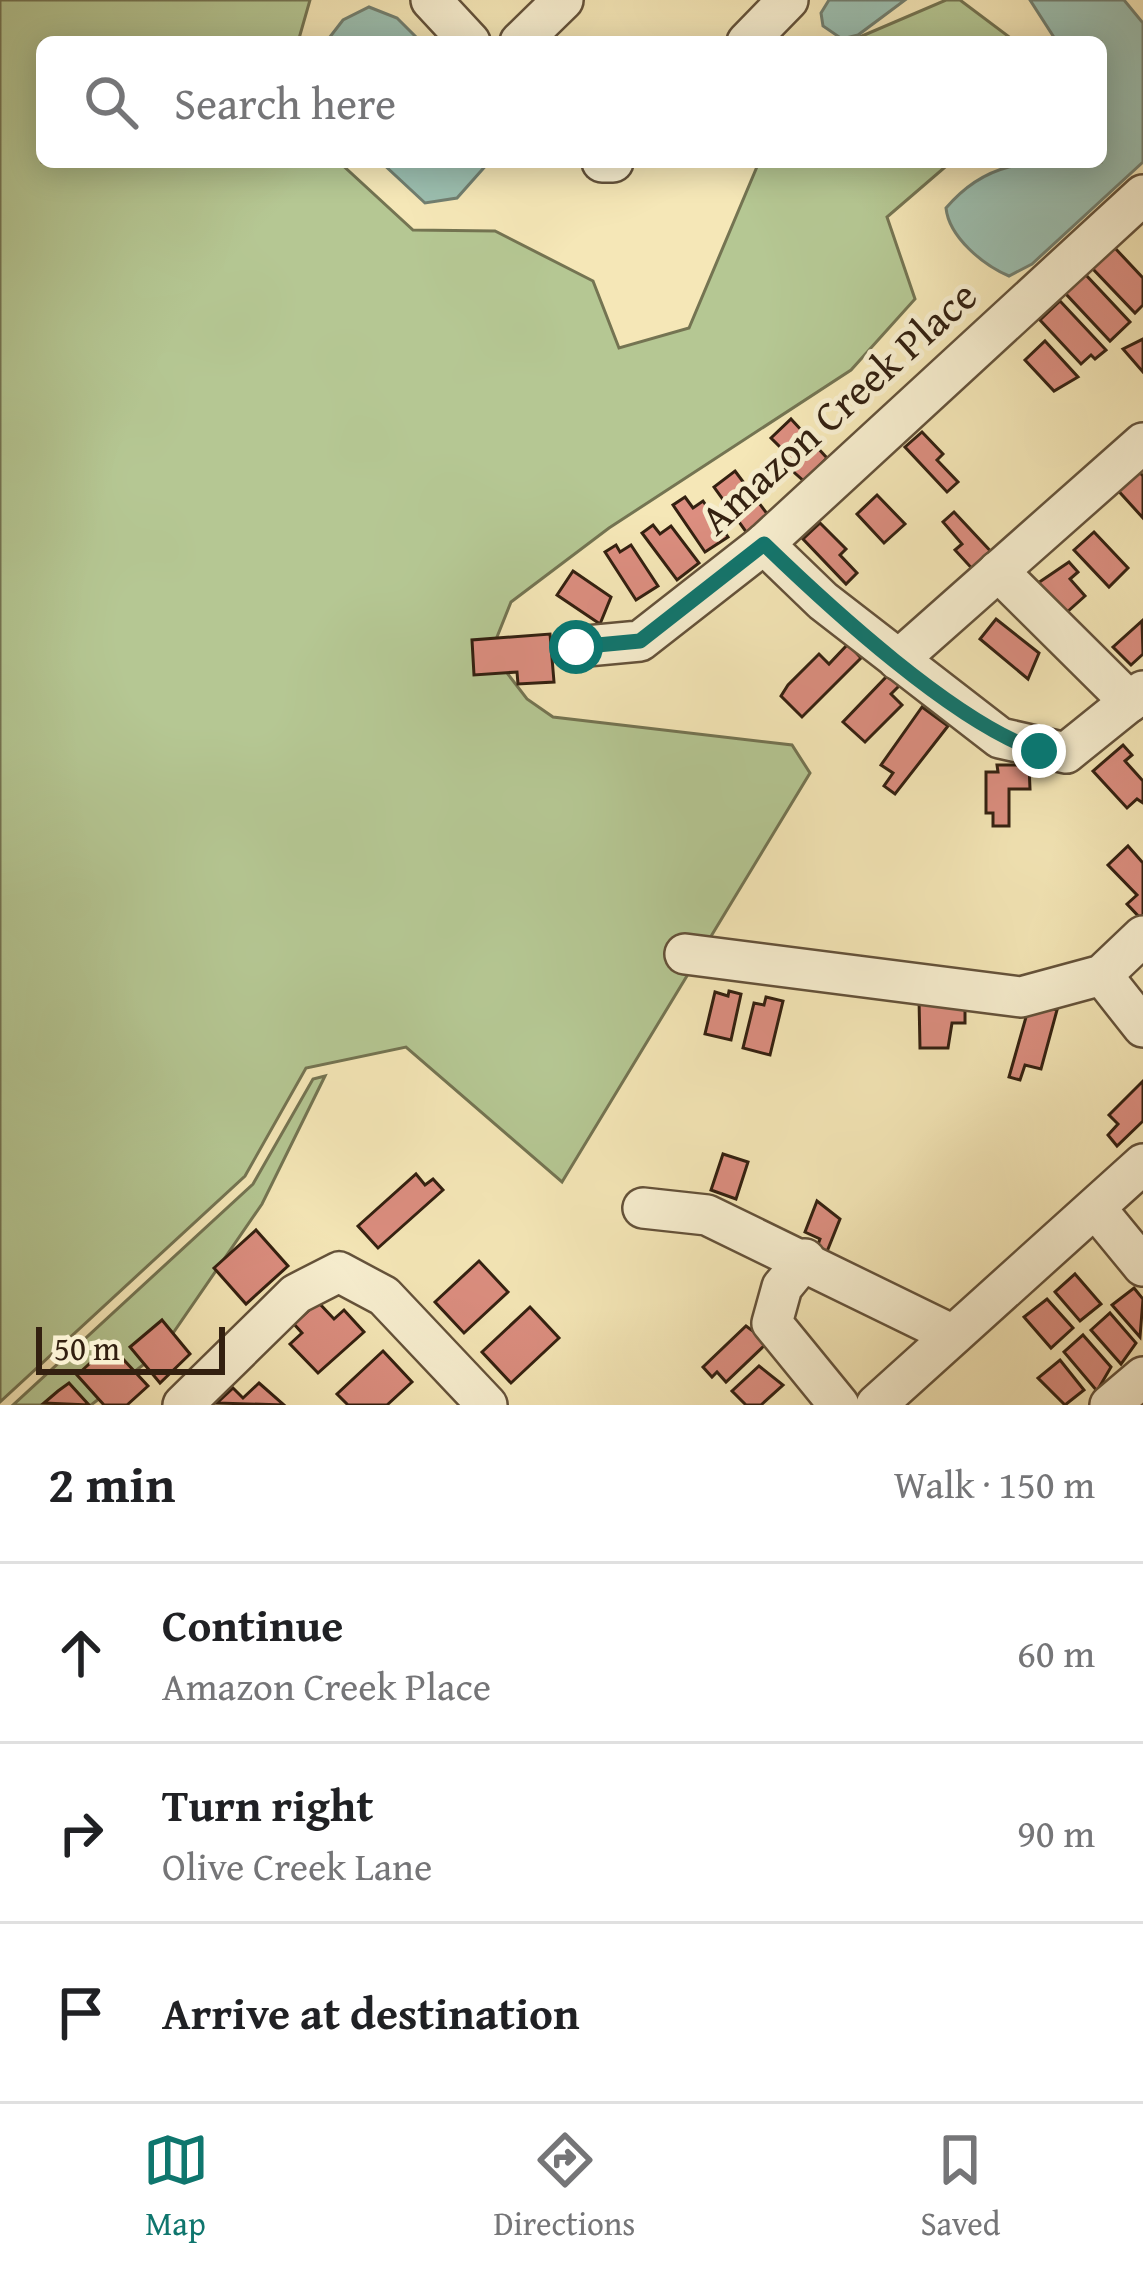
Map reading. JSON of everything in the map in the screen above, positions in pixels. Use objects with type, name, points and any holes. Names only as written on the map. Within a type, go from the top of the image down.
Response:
[{"type":"street","points":[[431,0],[464,36]]},
{"type":"street","points":[[526,36],[563,0]]},
{"type":"street","points":[[753,36],[788,0]]},
{"type":"street","name":"Amazon Creek Place","points":[[576,647],[640,641],[764,544],[1143,195]]},
{"type":"street","points":[[898,660],[1143,443]]},
{"type":"street","points":[[764,544],[823,601],[1000,739],[1039,751],[1066,753],[1137,697],[998,571]]},
{"type":"street","points":[[685,954],[1021,997],[1102,975],[1143,935]]},
{"type":"street","points":[[1102,975],[1143,1028]]},
{"type":"street","points":[[876,1405],[1143,1164]]},
{"type":"street","points":[[643,1208],[706,1215],[805,1259],[952,1335]]},
{"type":"street","points":[[1097,1210],[1143,1266]]},
{"type":"street","points":[[805,1259],[782,1287],[772,1323],[839,1405]]},
{"type":"street","points":[[183,1405],[296,1294],[339,1272],[384,1295],[487,1405]]},
{"type":"street","points":[[1110,1405],[1143,1377]]},
{"type":"green space","points":[[0,0],[310,0],[300,36],[36,36],[36,168],[346,168],[413,230],[495,231],[593,281],[619,348],[689,328],[756,168],[944,168],[887,217],[915,299],[851,370],[609,528],[511,602],[491,652],[527,699],[553,717],[792,745],[810,773],[562,1182],[406,1047],[306,1068],[245,1176],[0,1402]]},
{"type":"green space","points":[[946,0],[960,0],[1008,36],[862,36]]},
{"type":"green space","points":[[325,1076],[262,1204],[160,1352],[91,1405],[13,1405],[253,1184],[313,1079]]},
{"type":"shaded area","points":[[829,0],[905,0],[854,36],[838,36],[823,26],[821,13]]},
{"type":"shaded area","points":[[1030,0],[1124,0],[1143,23],[1143,162],[1032,264],[1009,276],[969,249],[953,229],[946,208],[980,178],[1006,168],[1107,168],[1107,36],[1053,36]]},
{"type":"shaded area","points":[[369,7],[397,18],[415,36],[331,36],[343,20]]},
{"type":"shaded area","points":[[387,168],[484,168],[457,198],[425,203]]},
{"type":"building","points":[[1114,247],[1143,278],[1143,305],[1135,313],[1092,268]]},
{"type":"building","points":[[1085,274],[1130,322],[1110,341],[1065,293]]},
{"type":"building","points":[[1060,301],[1106,350],[1095,359],[1091,355],[1081,364],[1040,320]]},
{"type":"building","points":[[1143,339],[1143,372],[1123,349]]},
{"type":"building","points":[[1045,341],[1078,377],[1054,391],[1025,360]]},
{"type":"building","points":[[791,419],[827,458],[819,466],[829,478],[815,491],[778,458],[785,452],[771,438]]},
{"type":"building","points":[[922,432],[943,454],[937,460],[958,482],[947,492],[905,447]]},
{"type":"building","points":[[1135,467],[1143,476],[1143,518],[1114,486]]},
{"type":"building","points":[[735,471],[774,523],[752,540],[714,487]]},
{"type":"building","points":[[877,495],[905,524],[884,543],[857,514]]},
{"type":"building","points":[[685,497],[693,508],[703,501],[728,537],[705,552],[673,505]]},
{"type":"building","points":[[954,512],[996,557],[977,574],[955,550],[962,544],[943,522]]},
{"type":"building","points":[[820,523],[846,549],[840,555],[857,573],[846,584],[803,539]]},
{"type":"building","points":[[653,525],[660,534],[671,526],[699,563],[677,580],[642,533]]},
{"type":"building","points":[[1094,532],[1128,568],[1109,587],[1074,550]]},
{"type":"building","points":[[616,545],[620,552],[631,545],[658,586],[636,600],[605,552]]},
{"type":"building","points":[[1069,562],[1078,572],[1070,579],[1085,596],[1066,613],[1038,583]]},
{"type":"building","points":[[573,571],[611,597],[600,624],[557,595]]},
{"type":"building","points":[[996,619],[1039,653],[1028,679],[980,639]]},
{"type":"building","points":[[1142,621],[1143,654],[1131,665],[1113,647]]},
{"type":"building","points":[[550,634],[554,682],[518,684],[517,672],[474,675],[472,640]]},
{"type":"building","points":[[848,644],[861,658],[802,717],[781,696],[819,654],[829,664]]},
{"type":"building","points":[[889,674],[900,685],[891,694],[902,705],[865,742],[843,722]]},
{"type":"building","points":[[922,707],[948,726],[895,794],[884,786],[893,773],[881,765]]},
{"type":"building","points":[[1123,745],[1132,755],[1125,761],[1143,781],[1143,803],[1137,799],[1127,808],[1093,771]]},
{"type":"building","points":[[997,765],[1029,765],[1030,789],[1009,789],[1009,826],[993,826],[993,813],[986,813],[986,772],[998,772]]},
{"type":"building","points":[[1128,846],[1143,863],[1143,921],[1127,904],[1137,895],[1108,865]]},
{"type":"building","points":[[729,991],[741,994],[731,1040],[705,1034],[715,992],[728,996]]},
{"type":"building","points":[[766,997],[783,1001],[770,1055],[743,1048],[754,1003],[764,1005]]},
{"type":"building","points":[[919,998],[965,998],[965,1023],[952,1023],[948,1048],[920,1048]]},
{"type":"building","points":[[1030,1003],[1057,1010],[1041,1069],[1025,1065],[1020,1080],[1009,1077]]},
{"type":"building","points":[[1143,1081],[1143,1121],[1117,1146],[1108,1135],[1118,1124],[1109,1115]]},
{"type":"building","points":[[723,1154],[748,1162],[736,1199],[711,1190]]},
{"type":"building","points":[[416,1174],[425,1185],[433,1179],[443,1190],[378,1248],[358,1226]]},
{"type":"building","points":[[817,1201],[840,1219],[826,1254],[816,1250],[820,1239],[805,1232]]},
{"type":"building","points":[[256,1230],[288,1266],[246,1304],[214,1268]]},
{"type":"building","points":[[479,1261],[508,1292],[464,1333],[435,1302]]},
{"type":"building","points":[[1075,1274],[1101,1304],[1080,1321],[1055,1292]]},
{"type":"building","points":[[1134,1288],[1143,1299],[1140,1337],[1112,1305]]},
{"type":"building","points":[[1047,1299],[1073,1328],[1051,1348],[1024,1317]]},
{"type":"building","points":[[318,1302],[334,1319],[344,1310],[364,1332],[318,1373],[290,1344],[302,1333],[294,1324]]},
{"type":"building","points":[[530,1307],[559,1338],[511,1383],[482,1352]]},
{"type":"building","points":[[1110,1313],[1136,1343],[1121,1364],[1091,1330]]},
{"type":"building","points":[[162,1320],[190,1354],[160,1383],[130,1347]]},
{"type":"building","points":[[746,1326],[768,1342],[726,1382],[717,1372],[712,1377],[703,1367]]},
{"type":"building","points":[[1083,1335],[1111,1367],[1097,1391],[1064,1352]]},
{"type":"building","points":[[110,1345],[148,1386],[127,1405],[104,1405],[77,1375]]},
{"type":"building","points":[[383,1351],[412,1382],[387,1405],[348,1405],[337,1394]]},
{"type":"building","points":[[1060,1360],[1084,1390],[1065,1405],[1038,1378]]},
{"type":"building","points":[[759,1366],[783,1385],[761,1405],[746,1405],[732,1391]]},
{"type":"building","points":[[69,1383],[89,1405],[44,1403],[58,1391]]},
{"type":"building","points":[[259,1383],[284,1405],[217,1403],[233,1388],[243,1398]]},
{"type":"route","points":[[576,647],[640,641],[764,544],[823,601],[1000,739],[1039,751]]}]
